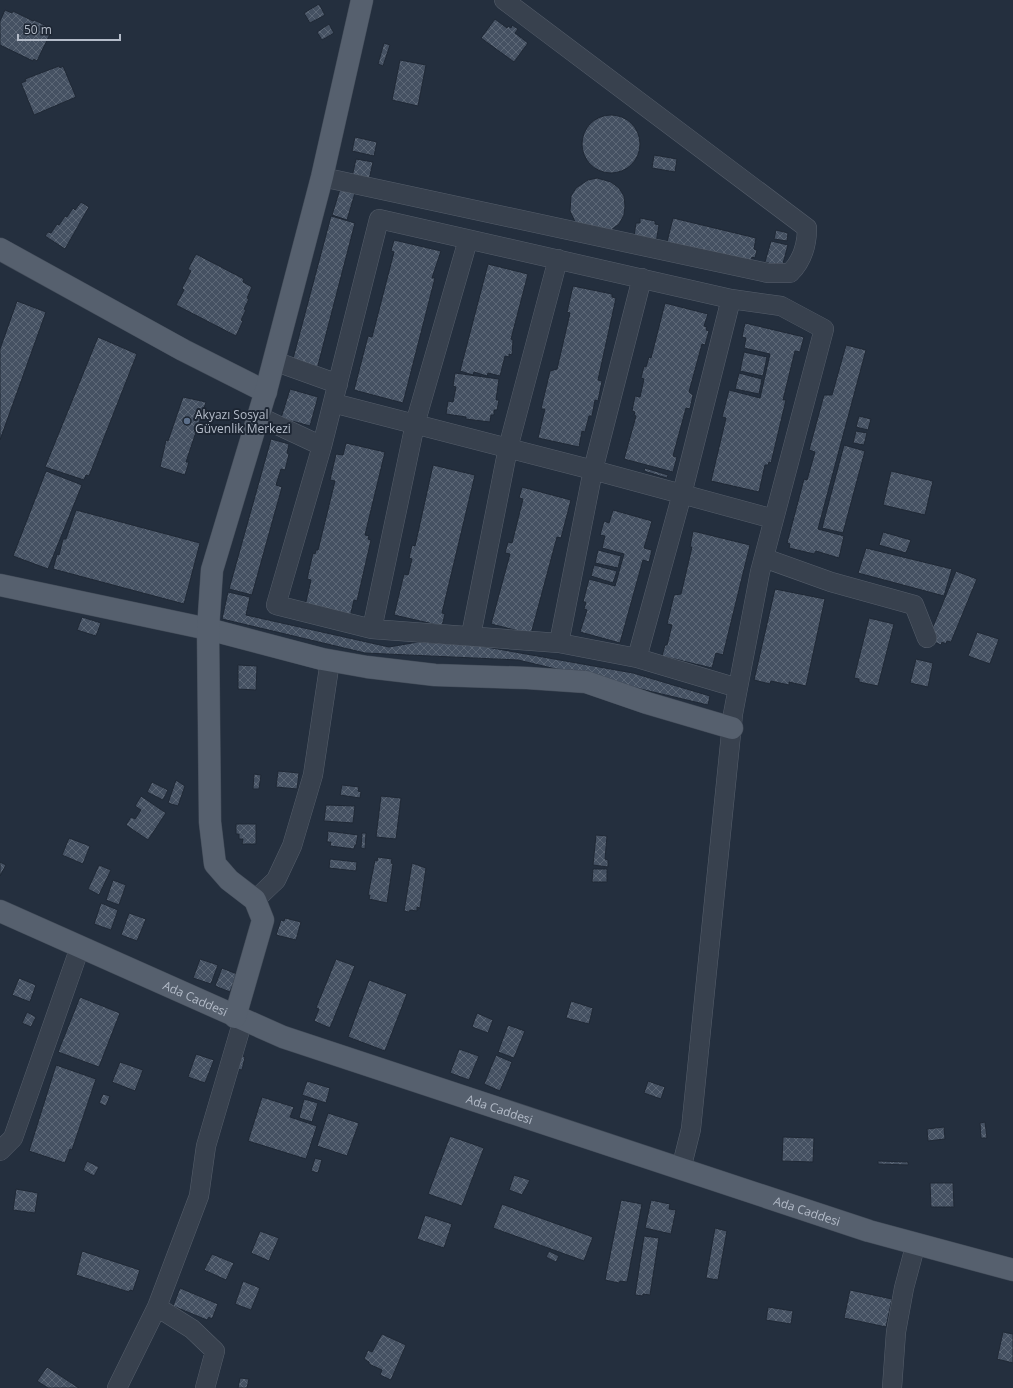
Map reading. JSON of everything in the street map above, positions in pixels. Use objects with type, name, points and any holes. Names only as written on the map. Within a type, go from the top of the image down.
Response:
[{"type":"main road","points":[[239,1018],[263,920],[255,900],[229,880],[214,864],[210,822],[208,629],[212,570],[266,392],[322,177],[362,0]]},
{"type":"main road","points":[[0,249],[183,350],[266,392]]},
{"type":"main road","points":[[0,586],[208,629],[330,661],[435,675],[527,678],[586,682],[732,728]]},
{"type":"main road","name":"Ada Caddesi","points":[[0,911],[283,1037],[869,1231],[1013,1270]]},
{"type":"street","points":[[322,177],[768,273],[790,273],[800,263],[808,228],[504,0]]},
{"type":"street","points":[[681,1169],[692,1129],[732,728],[738,688],[764,558],[824,329],[781,306],[731,299],[379,219],[334,403],[276,605],[372,629],[471,635],[559,643],[637,658],[738,688]]},
{"type":"street","points":[[372,629],[415,424],[468,240]]},
{"type":"street","points":[[471,635],[508,448],[558,260]]},
{"type":"street","points":[[559,643],[593,470],[642,278]]},
{"type":"street","points":[[637,658],[682,494],[731,299]]},
{"type":"street","points":[[274,361],[338,384]]},
{"type":"street","points":[[334,403],[593,470],[774,519]]},
{"type":"street","points":[[258,416],[322,446]]},
{"type":"street","points":[[764,558],[830,582],[914,605],[927,638]]},
{"type":"street","points":[[255,900],[276,880],[292,846],[313,775],[330,661]]},
{"type":"street","points":[[0,1151],[13,1138],[80,947]]},
{"type":"street","points":[[117,1388],[157,1307],[199,1196],[206,1146],[239,1018]]},
{"type":"street","points":[[892,1388],[896,1332],[904,1288],[916,1244]]},
{"type":"street","points":[[157,1307],[192,1330],[215,1351],[205,1388]]},
{"type":"building","points":[[319,4],[325,15],[310,23],[304,13]]},
{"type":"building","points":[[5,10],[12,13],[13,11],[51,28],[49,30],[51,32],[37,61],[34,59],[33,61],[0,45],[0,21]]},
{"type":"building","points":[[495,19],[507,28],[508,26],[511,28],[512,25],[518,29],[515,33],[528,43],[514,62],[481,38]]},
{"type":"building","points":[[329,24],[334,33],[322,40],[317,32]]},
{"type":"building","points":[[384,43],[390,45],[383,66],[378,64]]},
{"type":"building","points":[[400,60],[426,65],[418,106],[392,100]]},
{"type":"building","points":[[59,66],[60,68],[63,66],[76,97],[34,115],[21,83],[26,81],[25,79]]},
{"type":"building","points":[[611,115],[627,120],[635,128],[640,144],[635,160],[627,168],[611,173],[595,168],[587,160],[582,144],[587,128],[595,120]]},
{"type":"building","points":[[355,137],[377,142],[374,156],[352,151]]},
{"type":"building","points":[[654,155],[677,159],[675,172],[652,168]]},
{"type":"building","points":[[356,159],[373,162],[369,180],[352,177]]},
{"type":"building","points":[[597,178],[611,182],[619,188],[624,196],[624,215],[619,224],[611,230],[576,224],[570,211],[571,196],[576,188],[588,180]]},
{"type":"building","points":[[340,189],[355,193],[347,220],[332,215]]},
{"type":"building","points":[[81,202],[89,207],[65,249],[45,236],[48,232],[51,233],[57,224],[59,225],[65,216],[67,217],[73,208],[75,210]]},
{"type":"building","points":[[331,216],[355,223],[316,373],[291,366]]},
{"type":"building","points":[[640,218],[655,221],[655,224],[659,225],[656,243],[634,236],[636,223],[640,223]]},
{"type":"building","points":[[673,218],[756,238],[754,249],[757,250],[755,258],[752,257],[750,266],[666,246]]},
{"type":"building","points":[[776,230],[788,233],[787,241],[774,239]]},
{"type":"building","points":[[394,240],[441,251],[432,278],[435,278],[403,403],[354,390],[368,336],[372,337],[394,252],[391,251]]},
{"type":"building","points":[[771,241],[788,245],[782,267],[765,262]]},
{"type":"building","points":[[196,254],[244,279],[243,282],[252,287],[247,298],[249,299],[244,309],[246,310],[241,320],[243,321],[236,336],[176,305],[184,290],[182,288],[191,271],[188,269]]},
{"type":"building","points":[[488,264],[528,274],[511,339],[513,340],[512,355],[509,354],[509,357],[505,356],[500,376],[488,373],[487,376],[474,372],[473,375],[460,371]]},
{"type":"building","points":[[573,286],[612,294],[612,297],[616,298],[598,380],[602,381],[598,401],[595,400],[592,416],[589,416],[585,432],[582,431],[579,447],[538,438],[545,409],[541,409],[550,371],[557,369],[570,313],[567,312]]},
{"type":"building","points":[[17,301],[46,312],[0,440],[0,349]]},
{"type":"building","points":[[665,303],[708,314],[704,326],[707,327],[706,330],[709,331],[705,345],[702,344],[689,392],[693,395],[690,409],[686,408],[673,456],[677,457],[673,472],[624,459],[636,416],[634,415],[635,412],[632,411],[635,396],[640,397],[644,379],[641,378],[644,366],[646,367],[649,357],[651,358]]},
{"type":"building","points":[[745,323],[804,337],[800,352],[795,351],[783,400],[786,400],[771,463],[769,462],[768,465],[765,465],[759,492],[711,481],[726,418],[722,417],[729,390],[760,398],[770,354],[744,348],[746,338],[742,337]]},
{"type":"building","points":[[98,337],[137,354],[89,476],[86,475],[84,480],[45,467]]},
{"type":"building","points":[[846,345],[866,350],[818,529],[844,536],[839,558],[816,551],[814,554],[789,548],[790,544],[787,543],[804,479],[807,480],[815,452],[809,450],[824,395],[832,395]]},
{"type":"building","points":[[744,352],[767,357],[763,376],[740,371]]},
{"type":"building","points":[[455,373],[499,379],[496,400],[499,400],[497,410],[494,410],[494,415],[491,415],[490,422],[466,419],[466,417],[446,414],[448,401],[453,402],[456,387],[453,386]]},
{"type":"building","points":[[739,373],[762,379],[759,394],[735,389]]},
{"type":"building","points":[[290,389],[318,397],[310,426],[281,418]]},
{"type":"building","name":"Akyazı Sosyal Güvenlik Merkezi","points":[[183,397],[206,402],[186,462],[189,462],[185,475],[160,467],[166,440],[168,441]]},
{"type":"building","points":[[859,416],[871,419],[868,430],[856,427]]},
{"type":"building","points":[[856,431],[867,433],[864,445],[853,443]]},
{"type":"building","points":[[271,439],[289,444],[287,453],[289,454],[285,470],[281,469],[276,485],[282,487],[252,595],[229,589]]},
{"type":"building","points":[[346,443],[385,452],[365,535],[369,536],[368,539],[371,540],[357,601],[354,600],[350,617],[305,606],[311,580],[307,579],[313,553],[315,554],[316,550],[318,550],[335,481],[330,480],[336,454],[343,455]]},
{"type":"building","points":[[844,445],[865,451],[843,533],[822,528]]},
{"type":"building","points":[[433,465],[475,475],[442,613],[445,614],[442,626],[394,615],[404,574],[408,575],[412,559],[409,558],[412,545],[415,546]]},
{"type":"building","points":[[645,468],[668,475],[667,478],[644,471]]},
{"type":"building","points":[[46,471],[82,485],[48,569],[13,556]]},
{"type":"building","points":[[891,471],[933,481],[925,515],[883,505]]},
{"type":"building","points":[[522,487],[571,500],[561,538],[557,537],[531,634],[491,624],[510,554],[505,553],[508,542],[512,543],[523,499],[519,498]]},
{"type":"building","points":[[76,510],[200,543],[184,604],[53,569],[57,554],[59,555],[63,539],[66,539]]},
{"type":"building","points":[[613,510],[652,521],[644,548],[652,550],[649,562],[643,560],[620,643],[580,632],[587,610],[584,609],[586,602],[583,602],[589,579],[615,586],[624,554],[602,548],[605,536],[600,535],[604,521],[609,523]]},
{"type":"building","points":[[693,531],[750,545],[723,655],[716,653],[712,668],[662,656],[665,645],[667,645],[672,625],[667,624],[674,595],[681,594],[692,547],[690,547]]},
{"type":"building","points":[[883,532],[911,540],[906,553],[879,545]]},
{"type":"building","points":[[866,548],[952,569],[944,596],[858,573]]},
{"type":"building","points":[[598,550],[621,556],[618,568],[595,563]]},
{"type":"building","points":[[594,565],[617,571],[613,583],[591,576]]},
{"type":"building","points":[[956,571],[977,579],[951,642],[947,641],[946,644],[942,642],[941,645],[930,640],[929,636]]},
{"type":"building","points":[[775,589],[825,599],[806,686],[789,682],[789,685],[771,681],[770,684],[754,680]]},
{"type":"building","points":[[228,592],[250,597],[246,615],[389,647],[418,642],[481,646],[633,673],[710,696],[708,705],[518,660],[365,653],[222,619]]},
{"type":"building","points":[[82,617],[101,623],[96,636],[77,630]]},
{"type":"building","points":[[869,618],[894,624],[878,686],[859,682],[859,679],[854,678]]},
{"type":"building","points":[[977,632],[999,639],[990,664],[968,656]]},
{"type":"building","points":[[916,659],[933,663],[928,687],[910,683]]},
{"type":"building","points":[[238,665],[257,666],[256,690],[238,689]]},
{"type":"building","points":[[278,771],[299,773],[297,789],[276,787]]},
{"type":"building","points":[[254,774],[261,775],[259,789],[253,789]]},
{"type":"building","points":[[176,780],[185,786],[178,806],[168,803]]},
{"type":"building","points":[[152,782],[168,790],[163,800],[147,792]]},
{"type":"building","points":[[342,785],[359,787],[358,791],[361,792],[360,798],[340,795]]},
{"type":"building","points":[[141,796],[166,813],[148,840],[126,825],[131,817],[135,819],[141,810],[135,806]]},
{"type":"building","points":[[381,796],[401,798],[396,839],[376,837]]},
{"type":"building","points":[[326,805],[355,806],[353,823],[324,821]]},
{"type":"building","points":[[236,824],[256,824],[256,844],[242,844],[243,839],[239,839],[239,834],[236,834]]},
{"type":"building","points":[[328,831],[358,835],[354,849],[330,846],[331,842],[327,842]]},
{"type":"building","points":[[362,833],[366,833],[365,849],[361,848]]},
{"type":"building","points":[[596,835],[607,836],[605,859],[608,860],[608,867],[593,865]]},
{"type":"building","points":[[69,838],[90,846],[83,864],[62,855]]},
{"type":"building","points":[[378,857],[392,859],[391,863],[393,864],[387,903],[369,899],[370,895],[368,895],[375,860],[377,861]]},
{"type":"building","points":[[330,859],[357,862],[356,871],[329,868]]},
{"type":"building","points":[[0,862],[6,865],[0,876]]},
{"type":"building","points":[[412,863],[426,868],[420,908],[417,907],[417,911],[410,910],[409,912],[404,911]]},
{"type":"building","points":[[99,865],[111,870],[99,895],[88,889]]},
{"type":"building","points":[[593,869],[607,869],[607,882],[592,882]]},
{"type":"building","points":[[113,880],[126,885],[119,905],[106,900]]},
{"type":"building","points":[[101,903],[118,910],[111,930],[94,924]]},
{"type":"building","points":[[129,913],[146,919],[137,941],[121,935]]},
{"type":"building","points":[[285,918],[301,922],[296,940],[276,935],[281,920],[284,921]]},
{"type":"building","points":[[200,959],[218,965],[211,984],[193,978]]},
{"type":"building","points":[[336,959],[355,966],[330,1028],[314,1021],[319,1009],[316,1008]]},
{"type":"building","points":[[222,968],[237,974],[230,992],[215,986]]},
{"type":"building","points":[[19,978],[36,985],[30,1002],[12,995]]},
{"type":"building","points":[[369,980],[407,994],[385,1051],[348,1037]]},
{"type":"building","points":[[80,997],[120,1013],[99,1067],[58,1052]]},
{"type":"building","points":[[571,1001],[593,1008],[589,1024],[566,1018]]},
{"type":"building","points":[[27,1012],[36,1017],[31,1027],[22,1023]]},
{"type":"building","points":[[477,1013],[493,1020],[488,1033],[472,1027]]},
{"type":"building","points":[[508,1025],[525,1031],[514,1058],[498,1052]]},
{"type":"building","points":[[459,1049],[479,1056],[469,1080],[450,1073]]},
{"type":"building","points":[[196,1054],[214,1060],[205,1083],[188,1077]]},
{"type":"building","points":[[240,1055],[245,1057],[242,1070],[236,1069]]},
{"type":"building","points":[[496,1055],[512,1062],[500,1091],[484,1084]]},
{"type":"building","points":[[120,1062],[143,1070],[135,1091],[112,1082]]},
{"type":"building","points":[[56,1065],[96,1079],[72,1150],[70,1149],[65,1163],[29,1151]]},
{"type":"building","points":[[307,1081],[330,1088],[326,1103],[302,1095]]},
{"type":"building","points":[[648,1081],[665,1087],[661,1099],[644,1093]]},
{"type":"building","points":[[103,1094],[110,1096],[106,1106],[99,1103]]},
{"type":"building","points":[[262,1097],[294,1107],[290,1117],[317,1126],[306,1159],[248,1141]]},
{"type":"building","points":[[304,1099],[318,1103],[312,1122],[299,1118]]},
{"type":"building","points":[[328,1113],[359,1123],[347,1156],[317,1146]]},
{"type":"building","points":[[985,1122],[987,1138],[981,1138],[980,1123]]},
{"type":"building","points":[[944,1127],[945,1139],[928,1141],[927,1129]]},
{"type":"building","points":[[450,1136],[484,1148],[462,1206],[428,1194]]},
{"type":"building","points":[[783,1137],[814,1138],[813,1162],[782,1161]]},
{"type":"building","points":[[315,1158],[322,1160],[318,1173],[311,1171]]},
{"type":"building","points":[[87,1161],[99,1167],[94,1176],[83,1170]]},
{"type":"building","points":[[878,1161],[908,1162],[908,1165],[878,1164]]},
{"type":"building","points":[[514,1175],[530,1180],[522,1195],[509,1190]]},
{"type":"building","points":[[930,1183],[953,1183],[954,1207],[931,1207]]},
{"type":"building","points":[[16,1189],[38,1193],[35,1213],[13,1210]]},
{"type":"building","points":[[621,1200],[642,1204],[627,1282],[620,1281],[619,1283],[605,1280]]},
{"type":"building","points":[[651,1200],[670,1204],[669,1209],[676,1210],[671,1234],[645,1228]]},
{"type":"building","points":[[502,1204],[593,1237],[584,1261],[493,1228]]},
{"type":"building","points":[[425,1215],[452,1224],[444,1248],[417,1239]]},
{"type":"building","points":[[715,1228],[727,1231],[718,1280],[706,1278]]},
{"type":"building","points":[[260,1231],[279,1238],[269,1261],[251,1253]]},
{"type":"building","points":[[644,1236],[659,1238],[650,1295],[643,1294],[643,1296],[635,1295]]},
{"type":"building","points":[[82,1251],[140,1270],[133,1291],[130,1290],[129,1292],[76,1275]]},
{"type":"building","points":[[549,1251],[559,1256],[556,1262],[546,1257]]},
{"type":"building","points":[[212,1254],[234,1263],[226,1280],[204,1270]]},
{"type":"building","points":[[243,1281],[260,1288],[251,1310],[235,1304]]},
{"type":"building","points":[[180,1288],[218,1304],[212,1319],[209,1317],[207,1320],[173,1306]]},
{"type":"building","points":[[850,1290],[892,1299],[886,1327],[844,1318]]},
{"type":"building","points":[[768,1307],[793,1311],[791,1324],[766,1320]]},
{"type":"building","points":[[1003,1332],[1013,1334],[1013,1363],[997,1359]]},
{"type":"building","points":[[382,1334],[406,1345],[391,1380],[380,1375],[382,1370],[369,1364],[369,1362],[364,1359],[368,1350],[372,1352]]},
{"type":"building","points":[[47,1367],[79,1388],[48,1388],[37,1381]]},
{"type":"building","points":[[240,1378],[249,1379],[247,1388],[238,1388]]},
{"type":"place","name":"Akyazı Sosyal Güvenlik Merkezi","points":[[187,421]]}]
